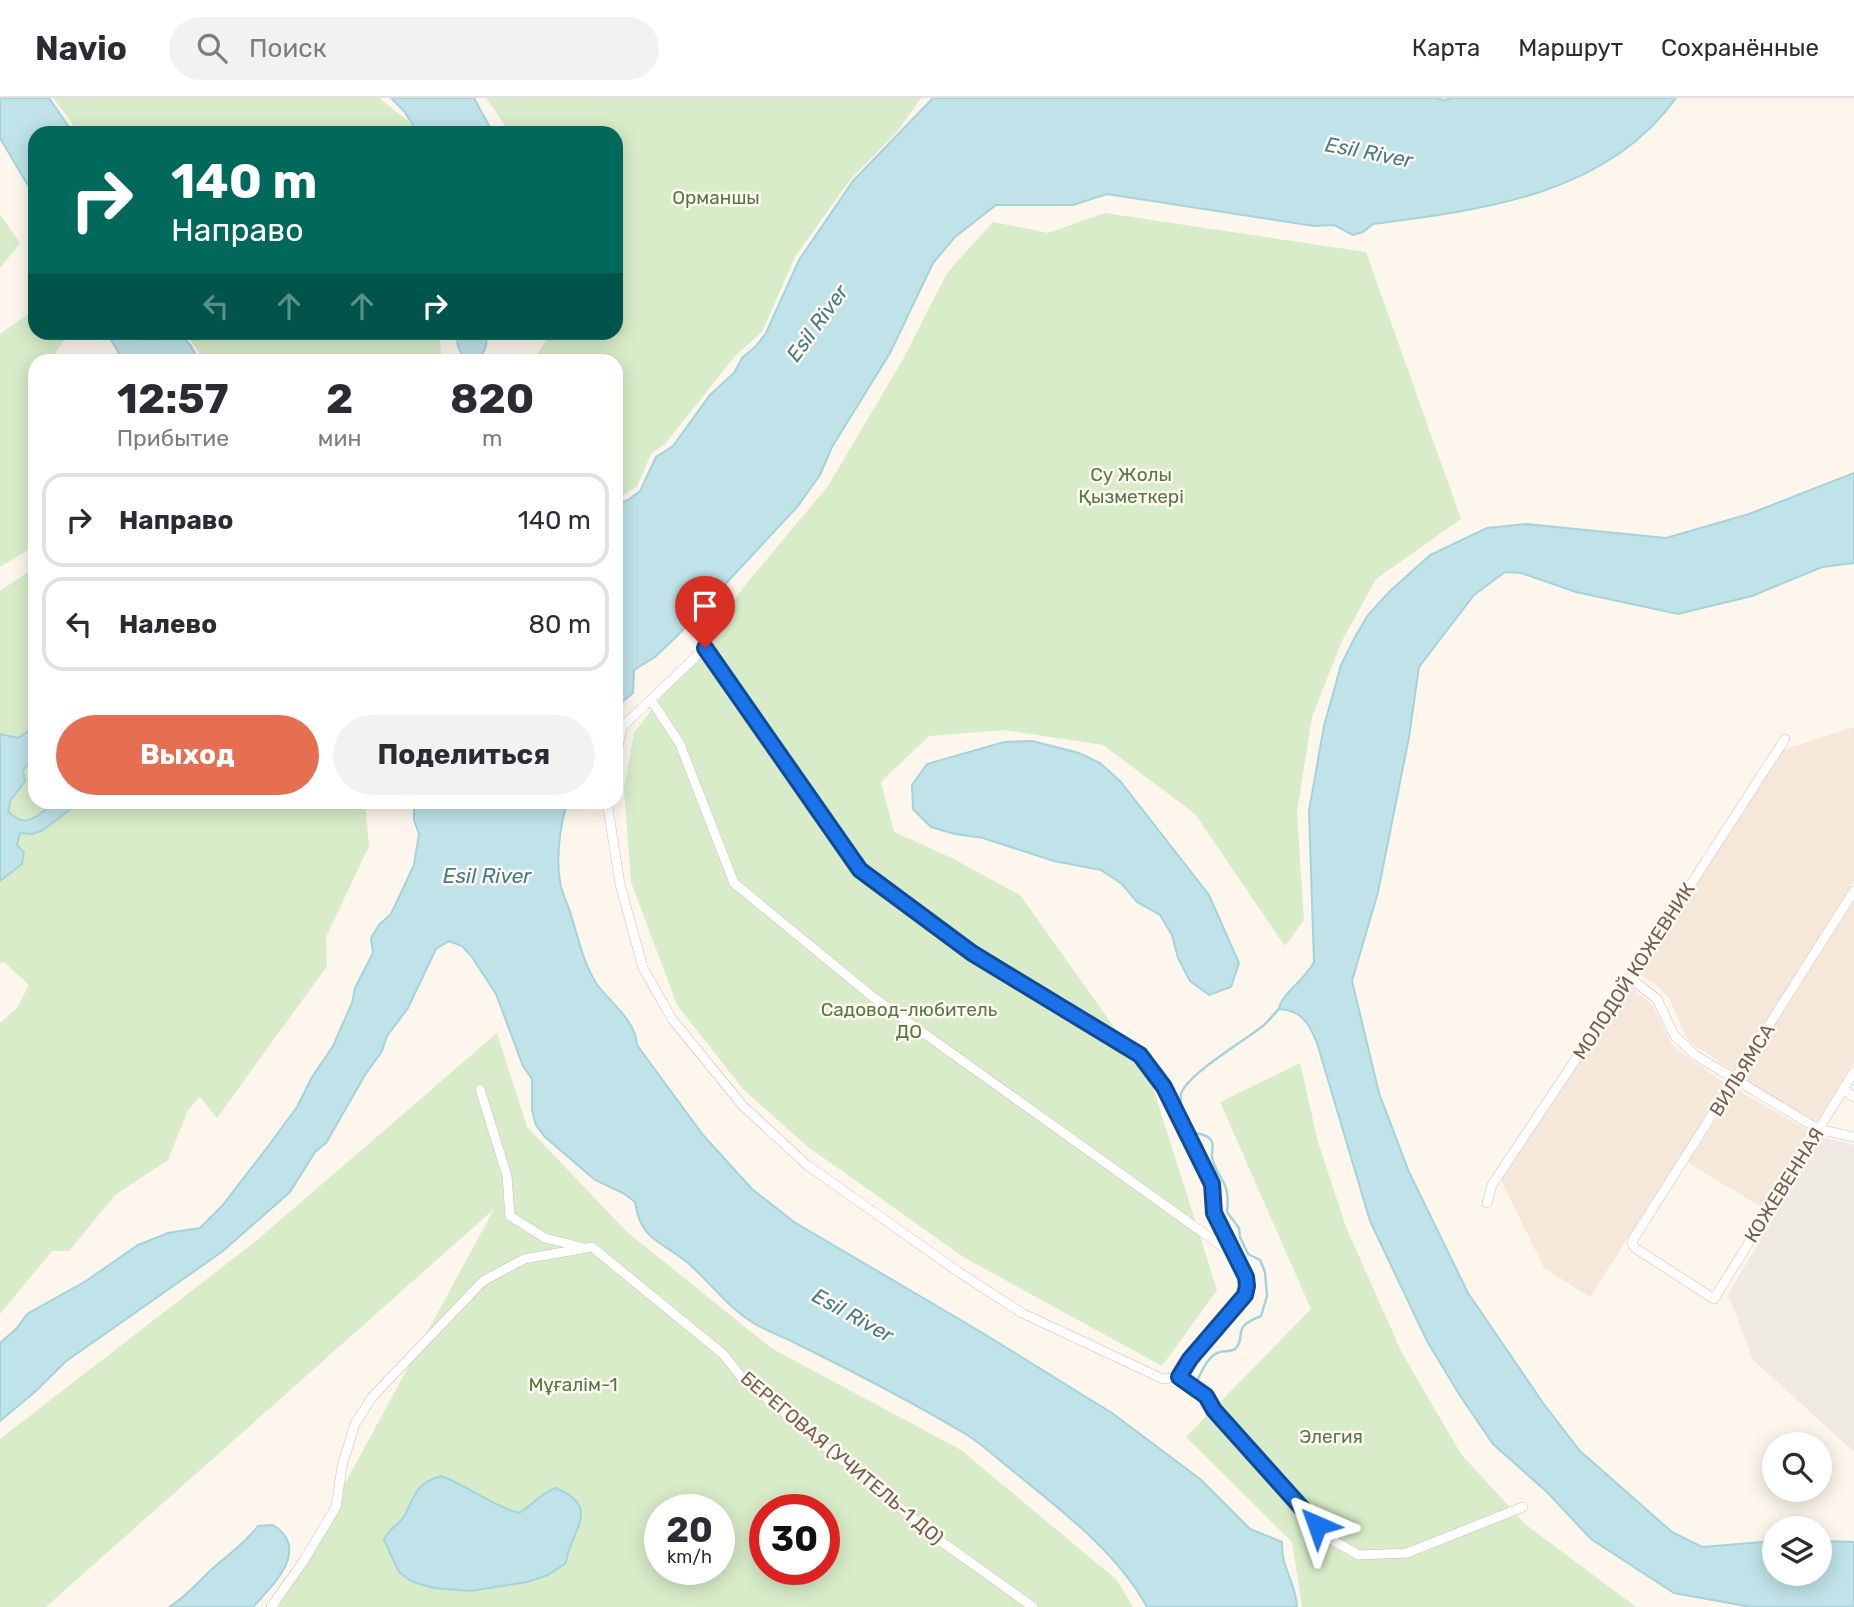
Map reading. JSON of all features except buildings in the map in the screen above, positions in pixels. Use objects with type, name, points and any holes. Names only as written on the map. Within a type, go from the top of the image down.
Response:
[{"type":"street","points":[[623,726],[705,648],[860,870],[972,953],[1140,1055],[1164,1087],[1212,1184],[1214,1213],[1246,1277],[1245,1295],[1190,1359],[1179,1377]]},
{"type":"street","points":[[651,700],[680,744],[734,883],[873,997],[1234,1255]]},
{"type":"street","name":"МОЛОДОЙ КОЖЕВНИК","points":[[1488,1203],[1492,1185],[1785,739]]},
{"type":"street","points":[[608,809],[620,884],[643,968],[672,1019],[743,1106],[807,1165],[960,1273],[1022,1313],[1163,1380],[1179,1377],[1206,1396],[1214,1410],[1332,1540],[1360,1555],[1407,1553],[1523,1507]]},
{"type":"street","name":"ВИЛЬЯМСА","points":[[1714,1299],[1635,1248],[1632,1243],[1854,891]]},
{"type":"street","points":[[1630,978],[1657,999],[1675,1035],[1686,1049],[1818,1129],[1854,1138]]},
{"type":"street","name":"КОЖЕВЕННАЯ","points":[[1714,1299],[1854,1072]]},
{"type":"street","points":[[480,1089],[507,1176],[510,1216],[545,1238],[589,1248]]},
{"type":"street","points":[[1843,1089],[1854,1097]]},
{"type":"street","points":[[271,1607],[303,1562],[336,1507],[342,1466],[355,1424],[373,1396],[483,1280],[524,1259],[589,1248]]},
{"type":"street","name":"БЕРЕГОВАЯ (УЧИТЕЛЬ-1 ДО)","points":[[589,1248],[723,1354],[743,1379],[942,1542],[1033,1607]]},
{"type":"shaded area","points":[[1854,727],[1854,881],[1734,1072],[1688,1041],[1670,1000],[1660,988],[1640,974],[1782,750]]},
{"type":"shaded area","points":[[1854,900],[1854,1062],[1817,1122],[1742,1078]]},
{"type":"shaded area","points":[[1630,986],[1653,1006],[1677,1050],[1726,1084],[1590,1297],[1544,1268],[1501,1180]]},
{"type":"shaded area","points":[[1736,1089],[1809,1131],[1763,1208],[1688,1163]]},
{"type":"shaded area","points":[[1822,1137],[1854,1145],[1854,1452],[1753,1360],[1728,1294]]},
{"type":"green space","points":[[53,98],[379,98],[413,126],[73,126]]},
{"type":"green space","name":"Орманшы","points":[[486,98],[921,98],[897,132],[849,181],[795,257],[762,332],[735,356],[665,444],[651,454],[637,487],[623,495],[623,354],[537,354],[546,340],[623,340],[623,126],[504,124]]},
{"type":"green space","points":[[1105,213],[1366,252],[1461,519],[1376,579],[1342,641],[1312,717],[1297,812],[1304,920],[1285,946],[1195,814],[1103,745],[1004,730],[929,736],[881,782],[894,832],[952,858],[1021,896],[1150,1078],[1217,1290],[1162,1366],[965,1258],[808,1147],[743,1089],[677,1005],[631,882],[624,789],[634,733],[747,583],[828,486],[902,361],[947,273],[993,222],[1048,233]]},
{"type":"green space","points":[[0,214],[20,243],[0,268]]},
{"type":"green space","points":[[28,314],[28,340],[64,340],[54,354],[28,354],[28,550],[0,567],[0,334]]},
{"type":"green space","points":[[191,340],[440,340],[441,354],[200,354]]},
{"type":"green space","points":[[28,572],[28,731],[18,738],[0,734],[0,591]]},
{"type":"green space","points":[[28,765],[28,809],[50,809],[34,818],[21,819],[8,811]]},
{"type":"green space","points":[[71,809],[366,809],[369,846],[326,937],[327,966],[217,1118],[200,1097],[188,1110],[168,1160],[115,1195],[69,1251],[52,1251],[0,1314],[0,1023],[17,1008],[29,985],[4,962],[0,964],[0,881],[22,864],[17,845],[20,833],[32,834],[43,830]]},
{"type":"green space","name":"Мұғалім-1","points":[[497,1033],[527,1127],[626,1231],[771,1348],[961,1450],[1117,1580],[1133,1607],[278,1607],[494,1209],[46,1607],[0,1607],[0,1439],[256,1241]]},
{"type":"green space","name":"Элегия","points":[[1300,1063],[1318,1142],[1346,1227],[1402,1353],[1461,1454],[1525,1524],[1636,1607],[1302,1607],[1292,1542],[1186,1437],[1311,1309],[1220,1102]]},
{"type":"water","points":[[0,98],[49,98],[68,126],[28,126],[28,185],[0,138]]},
{"type":"water","points":[[391,98],[474,98],[489,126],[414,126]]},
{"type":"water","name":"Esil River","points":[[933,98],[1676,98],[1648,131],[1615,157],[1579,177],[1499,204],[1373,224],[1363,232],[1353,235],[1334,225],[1314,226],[1107,194],[1073,205],[996,205],[955,237],[933,263],[890,353],[832,447],[820,475],[797,507],[676,637],[655,657],[634,670],[633,693],[623,701],[623,502],[640,491],[656,457],[673,446],[710,395],[734,373],[742,358],[766,333],[799,260],[853,181]]},
{"type":"water","points":[[111,340],[186,340],[195,354],[119,354]]},
{"type":"water","points":[[486,340],[486,347],[482,354],[462,354],[457,341]]},
{"type":"water","points":[[1854,473],[1854,563],[1822,567],[1752,596],[1678,614],[1576,592],[1521,573],[1505,572],[1474,595],[1419,667],[1409,737],[1378,892],[1352,981],[1379,1093],[1409,1172],[1468,1293],[1543,1403],[1580,1451],[1672,1532],[1702,1547],[1762,1542],[1762,1586],[1832,1586],[1832,1541],[1854,1542],[1854,1607],[1751,1607],[1674,1593],[1591,1539],[1547,1492],[1493,1444],[1427,1341],[1370,1221],[1314,1036],[1299,1015],[1279,1009],[1284,998],[1314,962],[1309,811],[1324,726],[1341,665],[1368,615],[1389,592],[1430,555],[1487,528],[1526,524],[1666,538],[1749,514]]},
{"type":"water","points":[[27,732],[28,764],[23,770],[25,781],[11,800],[8,811],[15,817],[28,820],[48,809],[71,809],[43,830],[32,834],[20,833],[17,845],[24,852],[22,864],[0,881],[0,734],[18,738]]},
{"type":"water","points":[[1032,741],[1079,753],[1100,763],[1120,781],[1209,895],[1239,963],[1231,987],[1209,995],[1190,981],[1178,958],[1172,935],[1160,915],[1137,902],[1122,884],[1101,870],[1054,861],[983,838],[931,827],[913,809],[912,785],[927,764],[1004,742]]},
{"type":"water","name":"Esil River","points":[[414,809],[565,809],[561,830],[559,872],[587,966],[596,983],[627,1019],[637,1045],[703,1135],[752,1189],[794,1222],[1112,1413],[1200,1479],[1250,1529],[1282,1542],[1297,1607],[1147,1607],[1120,1568],[1087,1533],[979,1443],[903,1398],[745,1318],[688,1263],[647,1232],[635,1202],[623,1193],[595,1180],[545,1137],[536,1125],[532,1110],[532,1079],[523,1066],[496,994],[472,957],[462,946],[449,941],[436,949],[408,1008],[387,1036],[382,1051],[326,1143],[315,1152],[290,1192],[223,1251],[65,1362],[0,1421],[0,1343],[17,1328],[27,1314],[86,1281],[138,1245],[168,1233],[200,1228],[222,1206],[297,1107],[312,1077],[333,1046],[352,1003],[355,988],[373,953],[371,938],[379,925],[391,914],[414,865],[419,834],[414,820]]},
{"type":"water","points":[[441,1476],[499,1506],[519,1513],[555,1488],[570,1495],[581,1512],[566,1563],[548,1575],[527,1582],[470,1591],[433,1588],[411,1581],[399,1572],[384,1540],[403,1519],[421,1486]]},
{"type":"water","points":[[273,1525],[284,1534],[289,1545],[289,1555],[279,1577],[253,1607],[169,1607],[258,1526]]},
{"type":"waterway","points":[[1197,1381],[1212,1356],[1236,1348],[1242,1328],[1261,1316],[1267,1296],[1265,1272],[1260,1260],[1248,1254],[1239,1228],[1227,1212],[1227,1193],[1214,1165],[1212,1142],[1206,1136],[1195,1133],[1182,1110],[1181,1094],[1194,1077],[1264,1025],[1279,1009]]},
{"type":"route","points":[[705,648],[860,870],[972,953],[1140,1055],[1164,1087],[1212,1184],[1214,1213],[1246,1277],[1247,1286],[1245,1295],[1190,1359],[1179,1377],[1206,1396],[1214,1410],[1317,1525]]},
{"type":"park label","name":"Су Жолы Қызметкері","points":[[1131,485]]},
{"type":"park label","name":"Садовод-любитель ДО","points":[[909,1020]]}]
